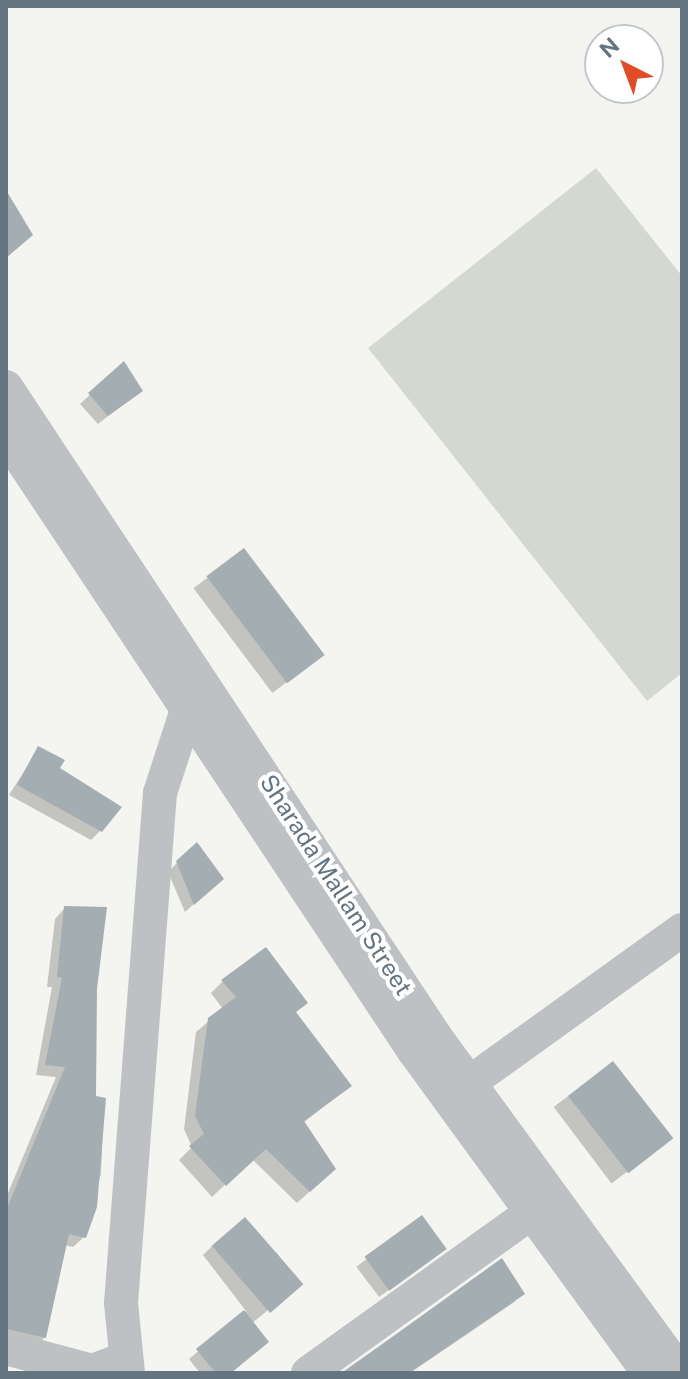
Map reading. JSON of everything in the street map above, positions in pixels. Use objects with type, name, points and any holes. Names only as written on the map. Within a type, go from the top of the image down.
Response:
[{"type":"street","name":"Sharada Mallam Street","points":[[9,399],[414,1051],[649,1373]]},
{"type":"street","name":"Sharada Mallam Street","points":[[6,436],[469,1083],[681,1373]]},
{"type":"street","points":[[6,1348],[92,1372],[127,1366],[121,1303],[147,911],[160,793],[198,701]]},
{"type":"street","points":[[469,1083],[682,930]]},
{"type":"street","points":[[308,1373],[532,1212]]},
{"type":"shaded area","points":[[596,168],[682,276],[682,673],[647,701],[368,348]]},
{"type":"building","points":[[6,190],[33,235],[6,258]]},
{"type":"building","points":[[124,361],[143,391],[108,416],[88,393]]},
{"type":"building","points":[[244,548],[325,655],[287,683],[206,576]]},
{"type":"building","points":[[38,746],[65,760],[60,768],[122,807],[102,832],[17,785]]},
{"type":"building","points":[[197,842],[224,879],[194,905],[176,861]]},
{"type":"building","points":[[64,906],[107,907],[97,989],[96,1096],[106,1098],[97,1207],[86,1238],[69,1234],[46,1338],[6,1329],[6,1211],[65,1067],[45,1065],[62,978],[57,977]]},
{"type":"building","points":[[266,947],[308,1003],[296,1012],[352,1086],[304,1121],[336,1169],[310,1192],[266,1149],[226,1186],[189,1146],[204,1134],[195,1116],[208,1018],[236,997],[221,980]]},
{"type":"building","points":[[613,1061],[673,1138],[628,1173],[568,1096]]},
{"type":"building","points":[[422,1215],[447,1249],[389,1291],[365,1257]]},
{"type":"building","points":[[245,1217],[303,1284],[270,1313],[212,1246]]},
{"type":"building","points":[[502,1258],[525,1294],[409,1373],[342,1373]]},
{"type":"building","points":[[244,1310],[269,1342],[231,1373],[216,1373],[196,1349]]}]
